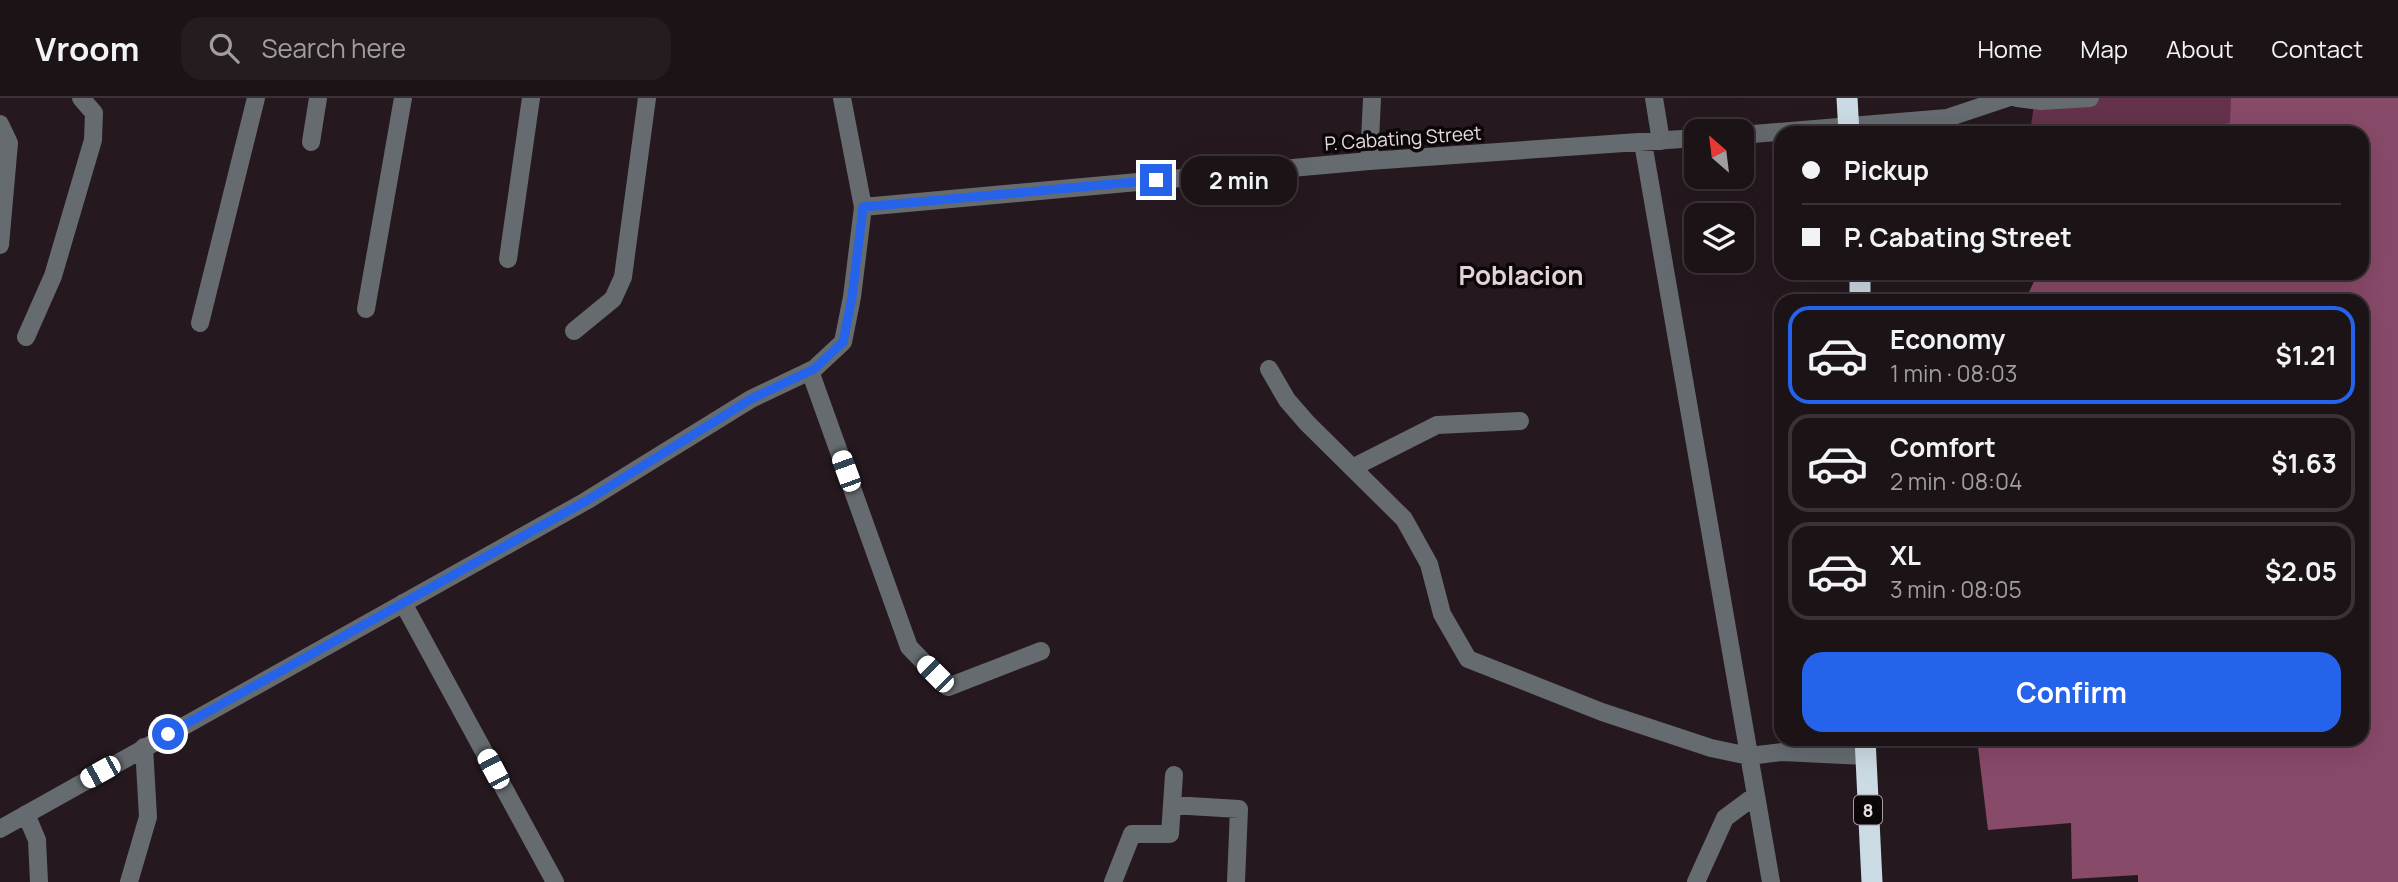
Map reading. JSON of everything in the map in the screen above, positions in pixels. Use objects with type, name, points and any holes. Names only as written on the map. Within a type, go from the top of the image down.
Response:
[{"type":"highway","points":[[1847,98],[1849,126]]},
{"type":"highway","name":"8","points":[[1865,747],[1872,882]]},
{"type":"street","points":[[26,337],[53,276],[93,140],[94,113],[81,98]]},
{"type":"street","points":[[200,323],[256,98]]},
{"type":"street","points":[[311,142],[318,98]]},
{"type":"street","points":[[366,309],[403,98]]},
{"type":"street","points":[[508,259],[531,98]]},
{"type":"street","points":[[574,331],[613,299],[623,277],[647,98]]},
{"type":"street","points":[[0,829],[586,501],[751,399],[810,371],[843,342],[852,297],[863,207],[842,98]]},
{"type":"street","points":[[1369,161],[1372,98]]},
{"type":"street","points":[[1654,98],[1652,142],[1771,882]]},
{"type":"street","points":[[1879,126],[1947,117],[2007,98]]},
{"type":"street","points":[[2017,98],[2041,101],[2090,98]]},
{"type":"street","points":[[0,124],[9,143],[0,245]]},
{"type":"street","points":[[1754,134],[1774,133]]},
{"type":"street","name":"P. Cabating Street","points":[[863,207],[1369,161],[1684,139]]},
{"type":"street","points":[[1269,369],[1287,400],[1307,423],[1404,519],[1429,564],[1442,614],[1468,659],[1602,712],[1711,748],[1749,756],[1865,747]]},
{"type":"street","points":[[810,371],[909,647],[948,687],[1041,651]]},
{"type":"street","points":[[1352,468],[1437,425],[1520,421]]},
{"type":"street","points":[[403,603],[555,882]]},
{"type":"street","points":[[129,882],[148,817],[144,747]]},
{"type":"street","points":[[1113,882],[1132,834],[1170,834],[1174,775]]},
{"type":"street","points":[[1696,882],[1725,818],[1756,795]]},
{"type":"street","points":[[1172,805],[1239,809],[1236,882]]},
{"type":"street","points":[[26,814],[37,840],[39,882]]},
{"type":"shaded area","points":[[2035,98],[2231,98],[2231,123],[2188,126],[2031,126]]},
{"type":"shaded area","points":[[2231,98],[2398,98],[2398,882],[2138,882],[2138,875],[2072,879],[2071,823],[1988,830],[1978,746],[2369,746],[2369,294],[2018,294],[2029,292],[2035,280],[2369,280],[2369,126],[2192,126],[2230,123]]},
{"type":"district","name":"Poblacion","points":[[1521,275]]},
{"type":"route","points":[[168,734],[586,501],[751,399],[814,369],[843,342],[852,297],[863,207],[1156,180]]}]
